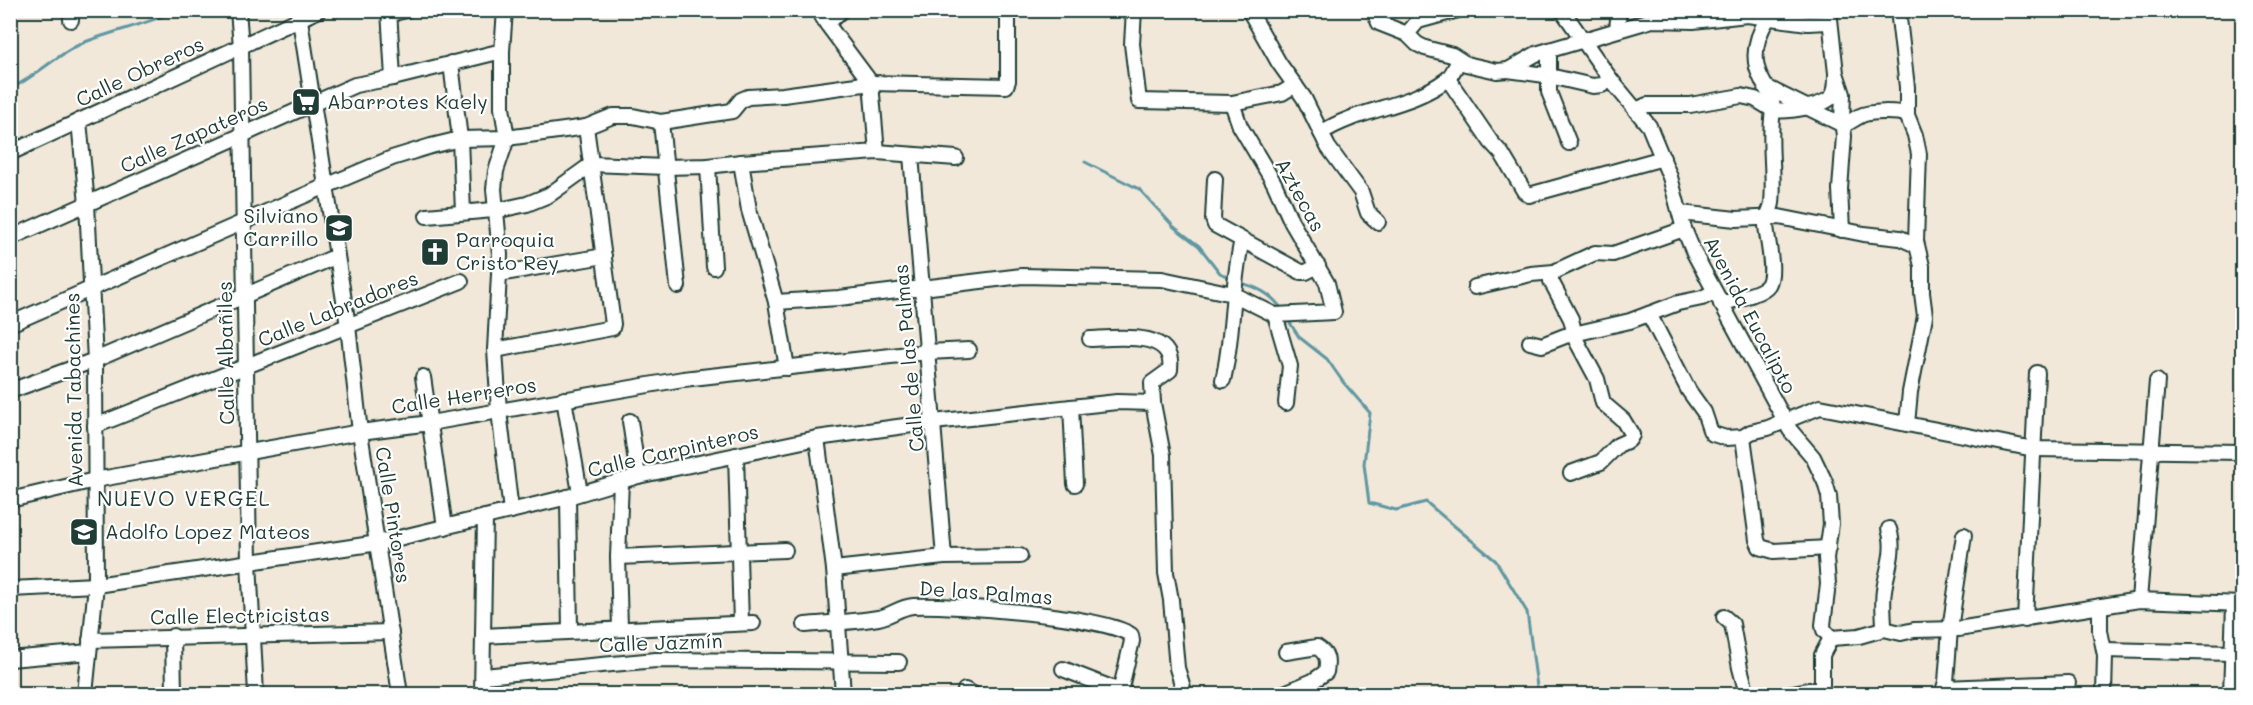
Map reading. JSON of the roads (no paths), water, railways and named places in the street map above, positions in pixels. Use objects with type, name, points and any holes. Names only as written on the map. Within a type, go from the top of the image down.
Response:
[{"type":"street","name":"Calle Albañiles","points":[[238,10],[241,47],[249,562],[256,694]]},
{"type":"street","name":"Calle Obreros","points":[[10,153],[319,10]]},
{"type":"street","points":[[393,78],[389,12],[406,10]]},
{"type":"street","points":[[505,10],[502,108],[507,138],[496,171],[494,189],[500,255],[495,350],[499,411],[511,511]]},
{"type":"street","points":[[818,10],[871,83],[877,152]]},
{"type":"street","points":[[827,24],[843,10]]},
{"type":"street","points":[[10,324],[392,158],[431,146],[460,140],[507,138],[586,127],[612,116],[633,116],[661,122],[715,115],[732,111],[741,100],[748,97],[783,95],[871,83],[1006,86],[1008,81],[1008,10]]},
{"type":"street","points":[[1134,10],[1132,44],[1139,101],[1232,103],[1282,93],[1295,85]]},
{"type":"street","points":[[1249,10],[1276,59],[1304,98],[1340,165],[1360,192],[1371,217],[1378,222]]},
{"type":"street","points":[[1374,10],[1379,23],[1407,34],[1417,44],[1452,55],[1466,64],[1497,71],[1508,70],[1550,76],[1593,86],[1602,85],[1611,80]]},
{"type":"street","points":[[1407,34],[1418,21],[1458,10]]},
{"type":"street","name":"Avenida Eucalipto","points":[[1562,10],[1611,80],[1649,126],[1663,158],[1690,246],[1785,420],[1820,468],[1829,495],[1831,524],[1826,558],[1828,584],[1823,625],[1831,638]]},
{"type":"street","points":[[1617,29],[1618,10]]},
{"type":"street","points":[[1898,10],[1908,115],[1916,135],[1919,154],[1916,245],[1922,266],[1924,316],[1910,392],[1907,424]]},
{"type":"street","points":[[1508,70],[1531,56],[1549,50],[1617,29],[1662,19],[1693,21],[1748,15],[1808,23],[1830,14],[1836,73],[1844,102],[1840,189],[1842,230]]},
{"type":"street","points":[[1530,342],[1542,345],[1559,338],[1649,314],[1678,303],[1760,291],[1768,285],[1770,264],[1766,218],[1772,201],[1770,137],[1773,110],[1772,97],[1757,69],[1756,46],[1757,39],[1768,18]]},
{"type":"street","name":"Calle Pintores","points":[[300,20],[348,326],[360,432],[399,694]]},
{"type":"street","points":[[1549,50],[1550,96],[1569,143]]},
{"type":"street","name":"Calle Zapateros","points":[[10,238],[356,85],[502,51]]},
{"type":"street","points":[[1321,133],[1338,123],[1408,100],[1448,79],[1459,60]]},
{"type":"street","points":[[451,63],[460,140],[463,212]]},
{"type":"street","points":[[1636,110],[1647,105],[1690,105],[1747,96],[1773,110],[1809,107],[1832,96],[1836,73]]},
{"type":"street","points":[[1448,79],[1491,142],[1502,154],[1524,191],[1529,195],[1663,158]]},
{"type":"street","points":[[1764,84],[1843,125],[1851,123],[1861,115]]},
{"type":"street","points":[[1747,96],[1764,84]]},
{"type":"street","points":[[1844,102],[1861,115],[1898,112],[1908,115]]},
{"type":"street","name":"Aztecas","points":[[1232,103],[1240,126],[1274,183],[1292,223],[1327,283],[1334,312],[1275,315]]},
{"type":"street","name":"Avenida Tabachines","points":[[79,122],[87,204],[95,426],[96,585],[85,694]]},
{"type":"street","points":[[661,122],[678,286]]},
{"type":"street","points":[[495,350],[612,328],[586,127]]},
{"type":"street","points":[[427,216],[527,204],[549,195],[592,164],[708,166],[877,152],[957,158]]},
{"type":"street","name":"Calle de las Palmas","points":[[911,155],[944,557]]},
{"type":"street","points":[[741,162],[749,210],[776,302],[787,368]]},
{"type":"street","points":[[708,166],[714,267]]},
{"type":"street","points":[[1215,179],[1214,223],[1301,272],[1318,266]]},
{"type":"street","points":[[1680,213],[1736,219],[1779,217],[1842,230],[1900,238],[1916,245]]},
{"type":"street","points":[[1475,287],[1531,274],[1551,273],[1595,253],[1613,254],[1684,229]]},
{"type":"street","points":[[1223,380],[1230,342],[1233,294],[1242,240]]},
{"type":"street","points":[[10,391],[94,360],[337,256]]},
{"type":"street","points":[[499,274],[604,256]]},
{"type":"street","points":[[1551,273],[1551,281],[1597,379],[1603,403],[1623,420],[1632,435],[1606,458],[1571,473]]},
{"type":"street","points":[[776,302],[839,298],[1022,276],[1162,279],[1233,294],[1275,315],[1290,366],[1286,403]]},
{"type":"street","name":"Calle Labradores","points":[[95,426],[461,281]]},
{"type":"street","points":[[1649,314],[1689,391],[1704,412],[1710,430],[1713,434],[1726,438],[1743,437],[1820,406],[2034,449],[2242,452]]},
{"type":"street","points":[[1090,339],[1142,338],[1165,349],[1170,355],[1170,370],[1152,383],[1153,404],[1163,455],[1166,573],[1171,600],[1177,669],[1185,694]]},
{"type":"street","name":"Calle Herreros","points":[[10,500],[95,480],[360,432],[430,423],[683,379],[927,352],[969,350]]},
{"type":"street","points":[[2025,620],[2037,373]]},
{"type":"street","points":[[423,377],[445,527]]},
{"type":"street","points":[[2139,600],[2157,381]]},
{"type":"street","points":[[564,399],[574,495],[570,631]]},
{"type":"street","name":"Calle Carpinteros","points":[[10,589],[96,585],[378,543],[574,495],[638,476],[817,438],[934,422],[1117,402],[1153,404]]},
{"type":"street","points":[[1071,407],[1075,484]]},
{"type":"street","points":[[630,421],[638,476]]},
{"type":"street","points":[[1743,437],[1760,548],[1773,551],[1828,548]]},
{"type":"street","points":[[817,438],[834,569],[843,694]]},
{"type":"street","points":[[483,636],[747,623],[740,551],[736,455]]},
{"type":"street","points":[[620,628],[618,557],[621,481]]},
{"type":"street","points":[[482,694],[484,517]]},
{"type":"street","points":[[1884,629],[1884,588],[1892,557],[1892,537],[1888,529]]},
{"type":"street","points":[[1964,535],[1943,691],[2068,683]]},
{"type":"street","points":[[618,557],[785,550]]},
{"type":"street","points":[[834,569],[944,557],[1020,556]]},
{"type":"street","points":[[1788,694],[1809,690],[1822,692],[1822,655],[1831,638],[1859,636],[1884,629],[1901,633],[2025,620],[2139,600],[2238,604],[2232,653],[2231,694]]},
{"type":"street","name":"De las Palmas","points":[[805,625],[881,618],[910,606],[1002,610],[1103,624],[1131,634],[1132,641],[1124,693]]},
{"type":"street","points":[[2100,606],[2100,631],[2104,650],[2104,694]]},
{"type":"street","points":[[1724,617],[1732,624],[1747,694]]},
{"type":"street","name":"Calle Electricistas","points":[[10,659],[89,646],[173,636],[391,632]]},
{"type":"street","points":[[173,636],[174,694]]},
{"type":"street","points":[[1282,694],[1313,681],[1326,672],[1328,663],[1326,654],[1317,647],[1286,652]]},
{"type":"street","points":[[2104,650],[2232,653]]},
{"type":"street","name":"Calle Jazmín","points":[[483,676],[656,660],[898,662]]},
{"type":"street","points":[[1063,669],[1124,693]]},
{"type":"waterway","points":[[10,89],[85,42],[178,10]]},
{"type":"waterway","points":[[1085,162],[1139,189],[1174,227],[1199,246],[1220,273],[1232,279]]},
{"type":"waterway","points":[[1240,283],[1264,292],[1275,300],[1283,311]]},
{"type":"waterway","points":[[1288,320],[1299,337],[1327,359],[1343,382],[1370,413],[1364,464],[1369,503],[1396,510],[1426,502],[1496,561],[1527,612],[1538,694]]},
{"type":"place","name":"Abarrotes Kaely","points":[[306,102]]},
{"type":"place","name":"Silviano Carrillo","points":[[339,228]]},
{"type":"place","name":"Parroquia Cristo Rey","points":[[435,252]]},
{"type":"place","name":"Adolfo Lopez Mateos","points":[[84,532]]},
{"type":"district","name":"NUEVO VERGEL","points":[[184,499]]}]
